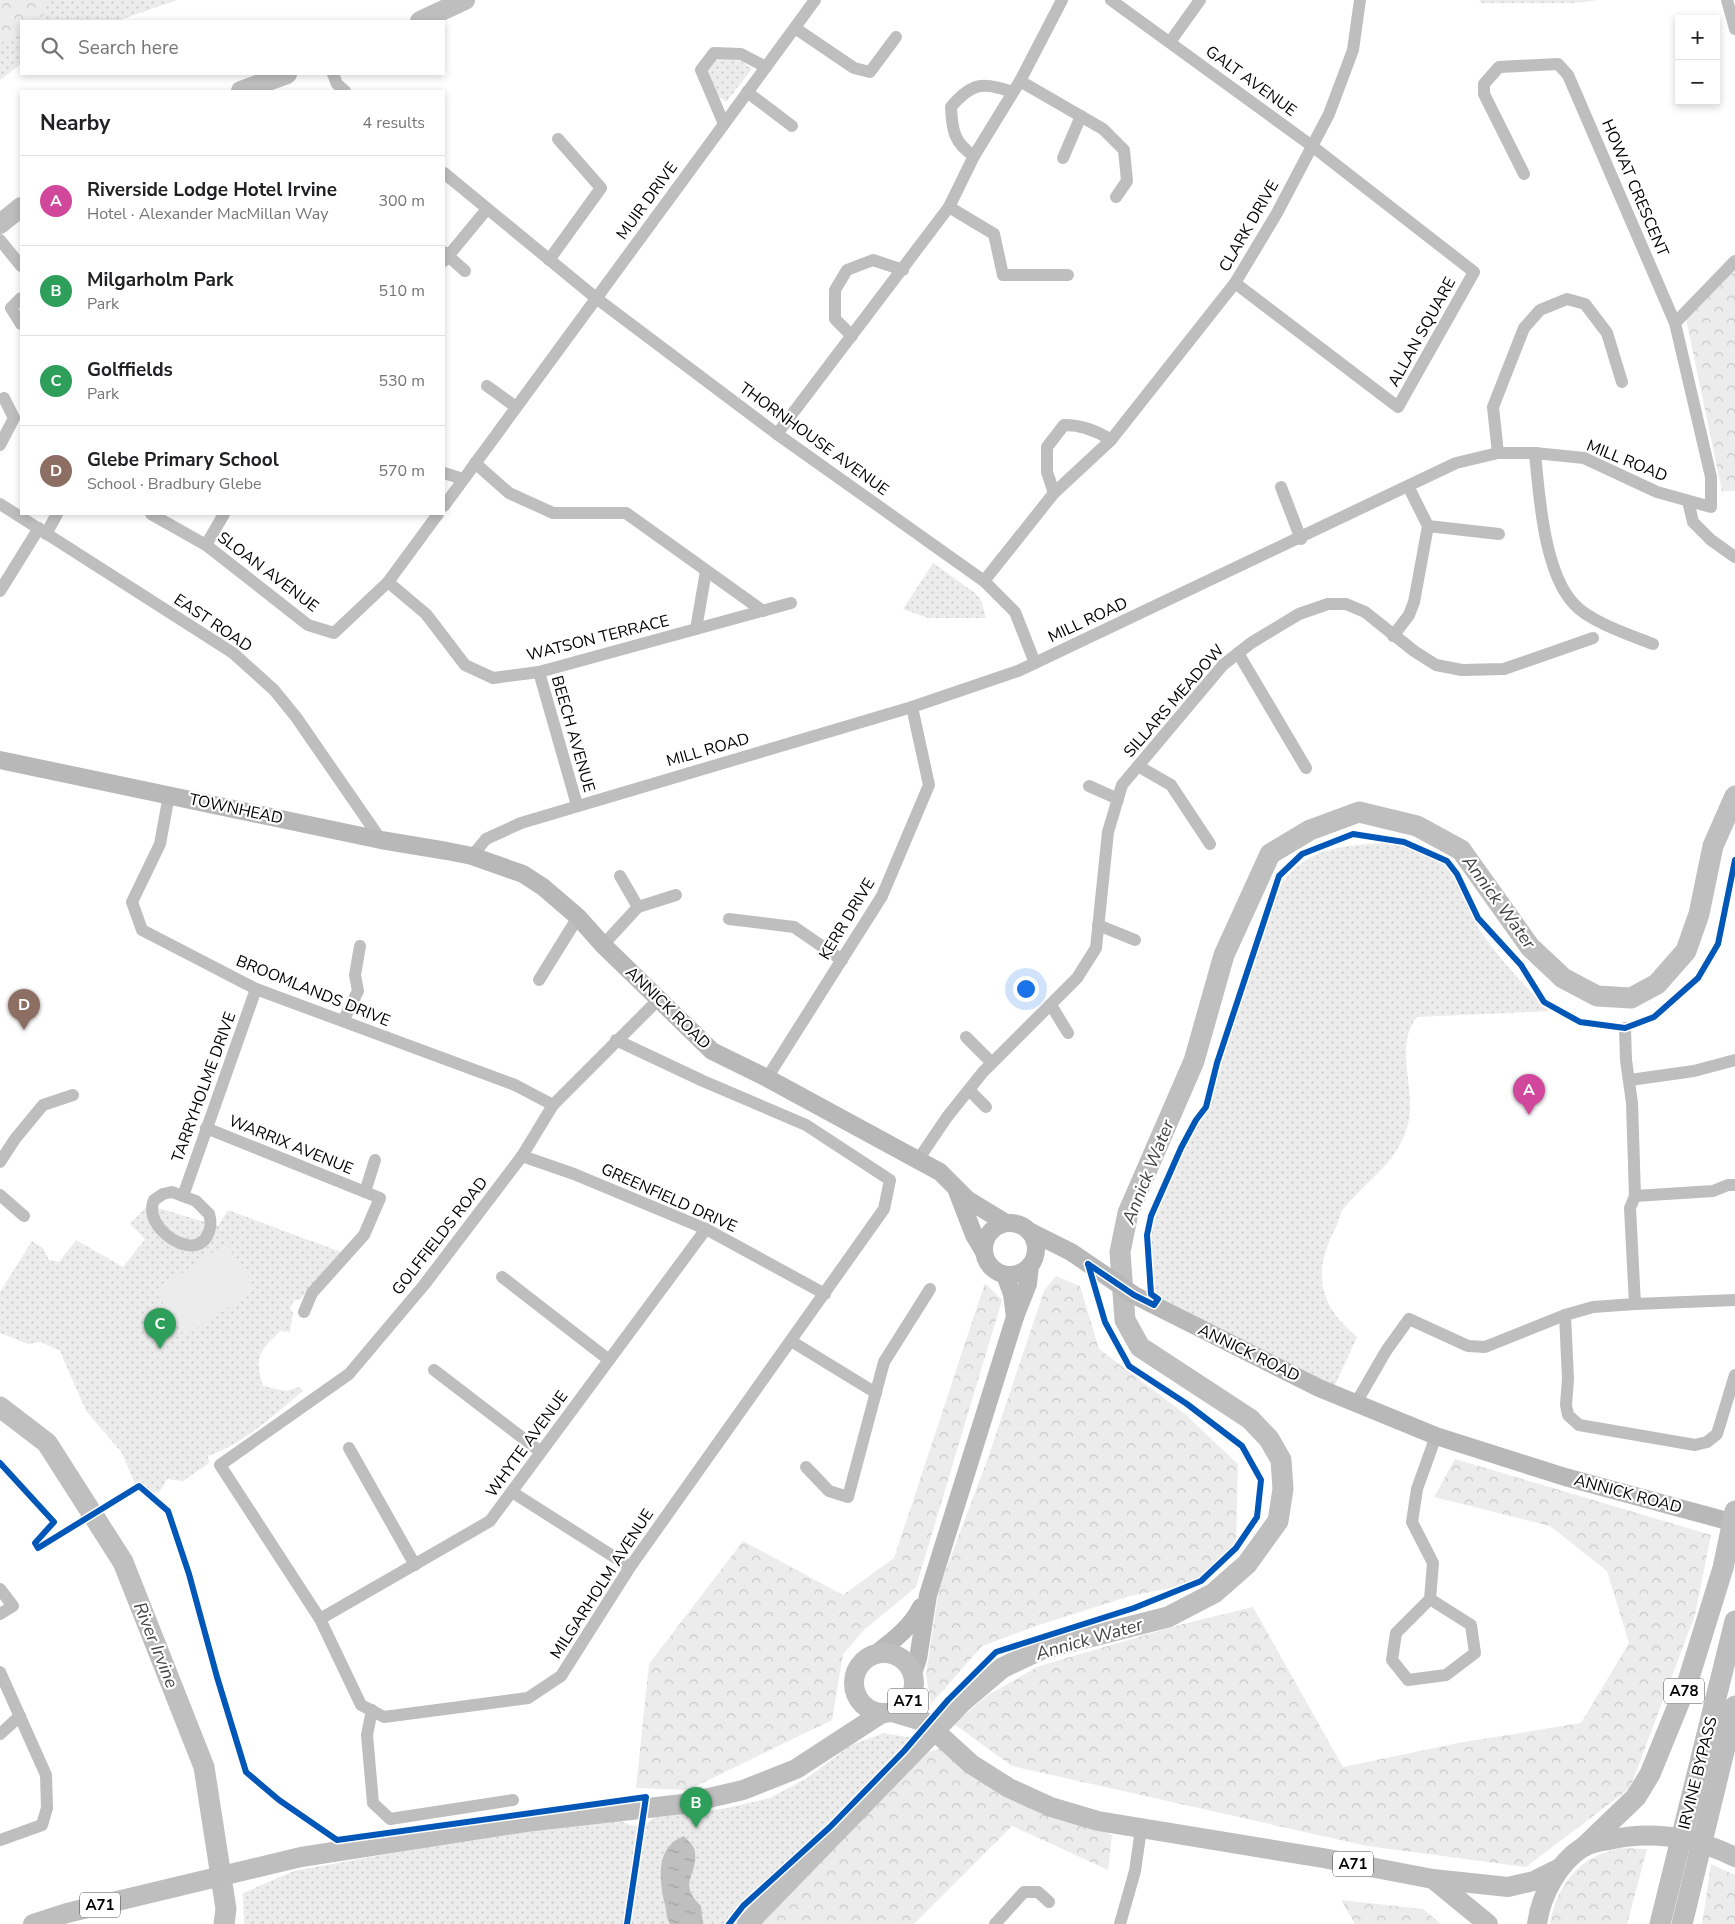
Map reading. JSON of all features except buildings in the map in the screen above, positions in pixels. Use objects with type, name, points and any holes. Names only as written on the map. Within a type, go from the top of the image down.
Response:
[{"type":"highway","name":"A78","points":[[1585,1846],[1636,1797],[1650,1774],[1688,1681],[1723,1568],[1735,1511]]},
{"type":"highway","name":"IRVINE BYPASS","points":[[1660,1924],[1735,1621]]},
{"type":"highway","name":"IRVINE BYPASS","points":[[1682,1924],[1735,1706]]},
{"type":"main road","points":[[422,20],[465,0]]},
{"type":"main road","points":[[244,90],[284,75]]},
{"type":"main road","points":[[0,227],[20,208]]},
{"type":"main road","name":"TOWNHEAD","points":[[0,760],[382,840],[472,856]]},
{"type":"main road","name":"ANNICK ROAD","points":[[472,856],[523,874],[543,887],[578,917],[603,945],[712,1051],[767,1078],[940,1172],[981,1210],[1006,1223]]},
{"type":"main road","name":"ANNICK ROAD","points":[[955,1187],[974,1235],[983,1250]]},
{"type":"main road","points":[[913,1681],[928,1595],[1015,1317],[1028,1284],[1032,1264],[1036,1242],[1031,1232],[1022,1225],[1006,1223],[995,1227],[988,1235],[983,1250],[990,1266],[1005,1275],[1020,1274],[1032,1264],[1045,1256],[1072,1252]]},
{"type":"main road","name":"ANNICK ROAD","points":[[1031,1232],[1072,1252],[1134,1295],[1290,1374],[1356,1403],[1436,1436],[1565,1477],[1735,1523]]},
{"type":"main road","points":[[1005,1275],[1012,1294],[1015,1317]]},
{"type":"main road","points":[[846,1734],[856,1695],[854,1679],[860,1664],[867,1657],[877,1653],[914,1621],[928,1595]]},
{"type":"main road","name":"A71","points":[[877,1653],[893,1654],[903,1659],[913,1681],[924,1722]]},
{"type":"main road","name":"A71","points":[[33,1924],[67,1913],[301,1857],[526,1822],[692,1802],[743,1790],[796,1769],[846,1734],[887,1712],[902,1707],[909,1699],[913,1681]]},
{"type":"main road","name":"A71","points":[[856,1695],[868,1708],[924,1722],[971,1764],[1010,1788],[1051,1807],[1098,1821],[1323,1858],[1433,1879],[1508,1887],[1534,1880],[1560,1868],[1585,1846]]},
{"type":"main road","points":[[1585,1846],[1637,1836],[1659,1834],[1697,1841],[1735,1857]]},
{"type":"main road","name":"A71","points":[[1536,1924],[1544,1897],[1560,1868]]},
{"type":"main road","name":"A71","points":[[1433,1879],[1488,1924]]},
{"type":"street","name":"MUIR DRIVE","points":[[596,298],[815,0]]},
{"type":"street","points":[[777,434],[950,207],[974,156],[1020,81],[1062,0]]},
{"type":"street","name":"GALT AVENUE","points":[[1111,0],[1312,146]]},
{"type":"street","points":[[1170,42],[1200,0]]},
{"type":"street","name":"CLARK DRIVE","points":[[984,581],[1054,493],[1111,440],[1235,283],[1329,114],[1353,50],[1360,0]]},
{"type":"street","points":[[1727,0],[1735,29]]},
{"type":"street","points":[[795,28],[854,68],[870,72],[896,37]]},
{"type":"street","points":[[724,124],[701,70],[714,53],[741,54],[766,67]]},
{"type":"street","name":"HOWAT CRESCENT","points":[[1524,174],[1484,94],[1484,84],[1499,67],[1558,64],[1568,75],[1675,323],[1711,477],[1711,507]]},
{"type":"street","points":[[1020,81],[1103,128],[1124,150],[1127,181],[1116,198]]},
{"type":"street","points":[[974,156],[962,148],[952,128],[951,107],[965,90],[988,85],[1012,92]]},
{"type":"street","points":[[747,92],[792,126]]},
{"type":"street","points":[[1063,158],[1081,116]]},
{"type":"street","points":[[549,260],[601,188],[558,139]]},
{"type":"street","name":"ALLAN SQUARE","points":[[1235,283],[1398,408],[1474,272],[1312,146]]},
{"type":"street","name":"THORNHOUSE AVENUE","points":[[445,174],[596,298],[777,434],[984,581],[1015,612],[1035,663]]},
{"type":"street","points":[[950,207],[994,234],[1003,275],[1068,275]]},
{"type":"street","points":[[465,271],[445,256],[487,209]]},
{"type":"street","points":[[0,227],[20,264]]},
{"type":"street","points":[[852,336],[835,318],[835,290],[847,270],[873,260],[903,270]]},
{"type":"street","points":[[1675,323],[1735,261]]},
{"type":"street","points":[[445,505],[596,298]]},
{"type":"street","points":[[20,299],[11,308],[20,322]]},
{"type":"street","points":[[1498,453],[1493,408],[1524,328],[1540,310],[1567,299],[1585,304],[1607,333],[1622,382]]},
{"type":"street","points":[[487,386],[516,407]]},
{"type":"street","points":[[0,445],[14,418],[4,398]]},
{"type":"street","points":[[1054,493],[1047,472],[1047,447],[1064,425],[1078,425],[1097,431],[1111,440]]},
{"type":"street","name":"MILL ROAD","points":[[472,856],[481,844],[502,830],[576,805],[912,707],[1035,663],[1456,463],[1498,453],[1535,453],[1584,458],[1657,492],[1711,507]]},
{"type":"street","points":[[1535,453],[1540,502],[1555,574],[1574,604],[1613,629],[1652,644]]},
{"type":"street","points":[[475,463],[509,493],[553,513],[626,513],[763,611]]},
{"type":"street","points":[[445,473],[463,479]]},
{"type":"street","points":[[1393,636],[1409,615],[1414,602],[1428,526],[1408,486]]},
{"type":"street","points":[[1282,487],[1301,538]]},
{"type":"street","points":[[1688,501],[1693,522],[1711,540],[1735,557]]},
{"type":"street","name":"EAST ROAD","points":[[0,504],[233,653],[269,686],[296,717],[382,840]]},
{"type":"street","points":[[0,591],[42,531],[56,515]]},
{"type":"street","name":"SLOAN AVENUE","points":[[153,515],[206,545],[308,624],[334,633],[388,582],[437,515]]},
{"type":"street","points":[[206,545],[223,515]]},
{"type":"street","points":[[1428,526],[1499,534]]},
{"type":"street","points":[[696,629],[706,571]]},
{"type":"street","name":"WATSON TERRACE","points":[[388,582],[426,614],[465,665],[493,678],[539,672],[791,603]]},
{"type":"street","name":"SILLARS MEADOW","points":[[918,1160],[969,1090],[992,1063],[1077,978],[1096,948],[1108,832],[1122,785],[1223,665],[1250,642],[1299,614],[1328,604],[1346,604],[1365,612],[1393,636],[1436,665],[1462,670],[1504,669],[1594,638]]},
{"type":"street","points":[[1238,653],[1306,768]]},
{"type":"street","name":"BEECH AVENUE","points":[[539,672],[576,805]]},
{"type":"street","name":"KERR DRIVE","points":[[767,1078],[882,896],[929,785],[912,707]]},
{"type":"street","points":[[1138,766],[1171,785],[1210,844]]},
{"type":"street","points":[[1089,786],[1118,799]]},
{"type":"street","name":"BROOMLANDS DRIVE","points":[[169,795],[160,844],[132,902],[142,930],[256,989],[515,1085],[553,1105]]},
{"type":"street","points":[[620,876],[638,907]]},
{"type":"street","points":[[603,945],[638,907],[676,895]]},
{"type":"street","points":[[539,980],[578,917]]},
{"type":"street","points":[[729,919],[794,927],[842,960]]},
{"type":"street","points":[[1098,925],[1135,940]]},
{"type":"street","points":[[343,1021],[358,991],[355,975],[360,946]]},
{"type":"street","name":"TARRYHOLME DRIVE","points":[[183,1196],[256,989]]},
{"type":"street","name":"GOLFFIELDS ROAD","points":[[320,1619],[220,1465],[349,1374],[424,1285],[522,1156],[553,1105],[658,1000]]},
{"type":"street","points":[[1051,1004],[1068,1033]]},
{"type":"street","points":[[1626,1028],[1626,1060],[1630,1080],[1635,1196],[1630,1208],[1635,1304]]},
{"type":"street","points":[[966,1037],[992,1063]]},
{"type":"street","name":"ANNICK ROAD","points":[[616,1040],[703,1081],[806,1125],[890,1180]]},
{"type":"street","points":[[1630,1080],[1694,1071],[1735,1060]]},
{"type":"street","points":[[969,1090],[986,1107]]},
{"type":"street","points":[[0,1162],[15,1139],[43,1105],[73,1095]]},
{"type":"street","name":"WARRIX AVENUE","points":[[206,1128],[380,1198],[364,1235],[312,1293],[304,1312]]},
{"type":"street","name":"GREENFIELD DRIVE","points":[[522,1156],[574,1174],[706,1229],[824,1294]]},
{"type":"street","name":"WARRIX AVENUE","points":[[364,1192],[375,1160]]},
{"type":"street","name":"MILGARHOLM AVENUE","points":[[372,1710],[384,1717],[528,1698],[560,1676],[630,1567],[884,1209],[890,1180]]},
{"type":"street","points":[[1635,1196],[1712,1191],[1728,1184],[1735,1185]]},
{"type":"street","points":[[168,1192],[183,1196],[201,1204],[211,1220],[208,1234],[201,1242],[193,1246],[181,1243],[156,1225],[151,1213],[152,1204],[158,1196],[168,1192]]},
{"type":"street","points":[[0,1195],[24,1216]]},
{"type":"street","name":"WHYTE AVENUE","points":[[320,1619],[490,1521],[706,1229]]},
{"type":"street","points":[[502,1277],[608,1360]]},
{"type":"street","points":[[806,1467],[829,1491],[848,1497],[884,1362],[930,1289]]},
{"type":"street","points":[[1356,1403],[1386,1351],[1409,1319],[1468,1346],[1485,1347],[1565,1315],[1593,1307],[1735,1300]]},
{"type":"street","points":[[1565,1315],[1568,1380],[1566,1405],[1568,1414],[1579,1425],[1695,1445],[1706,1442],[1717,1434],[1735,1375]]},
{"type":"street","points":[[791,1341],[876,1393]]},
{"type":"street","points":[[434,1370],[541,1452]]},
{"type":"street","points":[[1430,1600],[1471,1625],[1475,1653],[1446,1676],[1408,1680],[1392,1660],[1396,1633],[1430,1600],[1433,1563],[1412,1522],[1418,1489],[1436,1436]]},
{"type":"street","points":[[349,1448],[415,1565]]},
{"type":"street","points":[[512,1492],[630,1567]]},
{"type":"street","points":[[0,1589],[13,1606],[0,1614]]},
{"type":"street","points":[[320,1619],[361,1705],[372,1710],[367,1735],[373,1803],[390,1819],[513,1800]]},
{"type":"street","points":[[0,1672],[46,1775],[47,1808],[42,1825],[0,1840]]},
{"type":"street","points":[[0,1734],[20,1716]]},
{"type":"street","points":[[1120,1924],[1135,1871],[1141,1829]]},
{"type":"street","points":[[995,1924],[1024,1892],[1038,1892],[1049,1902]]},
{"type":"green space","points":[[0,0],[177,0],[120,20],[20,20],[20,65],[0,80]]},
{"type":"green space","points":[[0,0],[44,0],[45,14],[36,20],[20,20],[20,31],[0,44]]},
{"type":"green space","points":[[1479,0],[1598,0],[1574,3],[1482,3]]},
{"type":"green space","points":[[722,58],[741,61],[752,69],[726,102],[717,95],[708,71],[715,61]]},
{"type":"green space","points":[[1735,266],[1735,491],[1722,491],[1686,319]]},
{"type":"green space","points":[[933,563],[975,593],[981,600],[986,618],[928,618],[903,609]]},
{"type":"green space","points":[[1386,843],[1404,846],[1425,854],[1452,869],[1460,882],[1479,929],[1503,961],[1549,1011],[1417,1017],[1410,1029],[1406,1055],[1410,1111],[1403,1138],[1390,1160],[1343,1209],[1328,1243],[1324,1259],[1322,1273],[1327,1300],[1344,1325],[1357,1337],[1334,1387],[1156,1296],[1152,1290],[1151,1228],[1189,1138],[1209,1110],[1217,1074],[1278,890],[1299,865],[1324,851]]},
{"type":"green space","points":[[148,1205],[218,1226],[228,1210],[341,1252],[300,1300],[294,1300],[290,1308],[293,1313],[290,1332],[280,1331],[260,1355],[259,1367],[263,1386],[285,1391],[300,1387],[303,1391],[270,1419],[246,1436],[221,1451],[208,1456],[209,1463],[183,1481],[167,1479],[159,1493],[138,1491],[122,1453],[86,1411],[60,1351],[41,1342],[28,1344],[0,1333],[0,1292],[32,1241],[43,1248],[49,1260],[59,1262],[76,1240],[123,1267],[145,1239],[130,1224]]},
{"type":"green space","points":[[226,1244],[256,1289],[185,1336],[155,1291]]},
{"type":"green space","points":[[1056,1276],[1080,1286],[1099,1349],[1185,1414],[1238,1464],[1236,1548],[1193,1584],[1130,1596],[1036,1626],[982,1646],[931,1704],[926,1675],[939,1588],[988,1458],[1044,1291]]},
{"type":"green space","points":[[985,1283],[1002,1300],[916,1587],[864,1630],[843,1654],[832,1720],[688,1790],[636,1788],[649,1664],[743,1541],[843,1595],[894,1558]]},
{"type":"green space","points":[[1455,1459],[1711,1535],[1695,1615],[1630,1788],[1526,1867],[1367,1846],[1012,1766],[954,1724],[988,1695],[1039,1666],[1183,1624],[1253,1607],[1343,1767],[1458,1743],[1581,1723],[1629,1643],[1607,1571],[1550,1526],[1434,1497]]},
{"type":"green space","points":[[884,1733],[912,1738],[886,1763],[831,1829],[744,1910],[734,1924],[244,1924],[243,1893],[294,1871],[475,1838],[621,1821],[638,1826],[645,1824],[653,1818],[727,1808],[770,1798],[807,1778],[851,1745]]},
{"type":"green space","points":[[940,1748],[1112,1835],[1108,1870],[1012,1826],[914,1924],[756,1924],[813,1855],[907,1760]]},
{"type":"green space","points":[[1620,1848],[1647,1849],[1627,1924],[1550,1924],[1555,1904],[1570,1877],[1585,1863],[1597,1856]]},
{"type":"green space","points":[[1711,1864],[1735,1875],[1735,1924],[1702,1924]]},
{"type":"green space","points":[[1341,1900],[1423,1909],[1441,1924],[1355,1924]]},
{"type":"water","points":[[684,1836],[695,1852],[694,1867],[689,1885],[694,1898],[701,1906],[703,1924],[670,1924],[667,1917],[661,1885],[661,1865],[668,1848]]},
{"type":"waterway","name":"Annick Water","points":[[747,1924],[962,1702],[1002,1668],[1042,1649],[1168,1617],[1214,1593],[1247,1564],[1278,1521],[1283,1489],[1281,1460],[1269,1439],[1250,1419],[1140,1347],[1125,1320],[1120,1252],[1128,1213],[1194,1061],[1224,955],[1270,854],[1310,830],[1359,812],[1417,826],[1461,850],[1530,947],[1563,978],[1597,996],[1631,998],[1657,984],[1686,951],[1699,914],[1713,846],[1735,796]]},
{"type":"waterway","name":"River Irvine","points":[[0,1407],[47,1443],[123,1562],[204,1767],[226,1909],[224,1924]]},
{"type":"cycle path","points":[[1088,1264],[1134,1295],[1154,1305],[1158,1299],[1151,1294],[1147,1235],[1151,1216],[1181,1148],[1196,1120],[1206,1107],[1217,1063],[1279,876],[1302,854],[1353,834],[1404,842],[1447,861],[1457,874],[1478,918],[1521,965],[1544,1002],[1580,1022],[1625,1028],[1654,1017],[1698,978],[1718,944],[1735,860]]},
{"type":"cycle path","points":[[729,1924],[743,1906],[830,1827],[904,1751],[948,1700],[996,1652],[1134,1608],[1201,1581],[1236,1548],[1257,1517],[1261,1480],[1242,1446],[1187,1404],[1129,1366],[1105,1322],[1088,1264]]},
{"type":"cycle path","points":[[0,1463],[54,1522],[35,1543],[38,1548],[139,1486],[168,1511],[189,1574],[217,1677],[246,1772],[279,1800],[337,1840],[646,1797],[627,1924]]},
{"type":"place","name":"Glebe Primary School","points":[[24,1030]]},
{"type":"place","name":"Riverside Lodge Hotel Irvine","points":[[1529,1115]]},
{"type":"place","name":"Golffields","points":[[160,1349]]},
{"type":"place","name":"Milgarholm Park","points":[[696,1828]]}]
